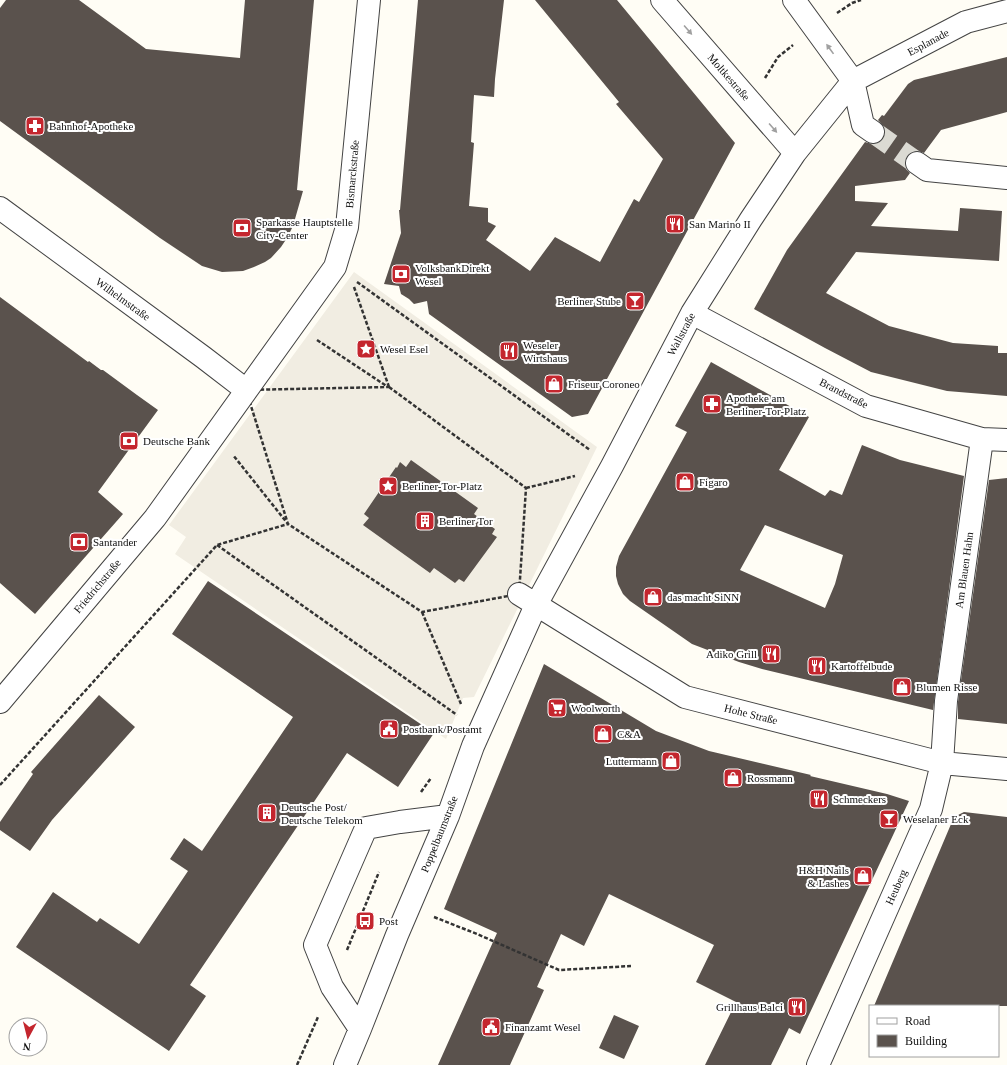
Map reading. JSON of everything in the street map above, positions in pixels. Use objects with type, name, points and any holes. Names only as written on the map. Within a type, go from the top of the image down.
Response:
[{"type":"street","name":"Bismarckstraße","points":[[246,390],[335,267],[347,227],[369,0]]},
{"type":"street","name":"Moltkestraße","points":[[662,0],[795,153]]},
{"type":"street","points":[[794,0],[853,81],[864,125],[873,132]]},
{"type":"street","name":"Esplanade","points":[[853,81],[966,22],[1007,12]]},
{"type":"street","name":"Wallstraße","points":[[528,600],[612,466],[692,313],[751,219],[795,153],[853,81]]},
{"type":"street","points":[[917,163],[927,170],[1007,178]]},
{"type":"street","name":"Wilhelmstraße","points":[[0,208],[246,390]]},
{"type":"street","name":"Brandstraße","points":[[692,313],[866,406],[982,439],[1007,440]]},
{"type":"street","name":"Friedrichstraße","points":[[0,702],[155,518],[246,390]]},
{"type":"street","name":"Am Blauen Hahn","points":[[946,701],[982,439]]},
{"type":"street","name":"Hohe Straße","points":[[528,600],[685,697],[942,763],[1007,769]]},
{"type":"street","name":"Poppelbaumstraße","points":[[345,1065],[448,816],[528,600]]},
{"type":"street","name":"Heuberg","points":[[818,1065],[931,809],[942,763],[946,701]]},
{"type":"street","points":[[360,1030],[332,986],[315,944],[366,828],[448,816]]},
{"type":"path","points":[[356,282],[612,466]]},
{"type":"path","points":[[353,284],[389,387]]},
{"type":"path","points":[[294,325],[389,387],[526,488]]},
{"type":"path","points":[[288,524],[246,390],[389,387]]},
{"type":"path","points":[[216,434],[288,524],[422,612],[463,709]]},
{"type":"path","points":[[526,488],[612,466]]},
{"type":"path","points":[[422,612],[528,600],[526,488]]},
{"type":"path","points":[[0,785],[217,545],[288,524]]},
{"type":"path","points":[[217,545],[463,718]]},
{"type":"path","points":[[400,822],[434,773]]},
{"type":"path","points":[[296,1065],[332,986],[382,865]]},
{"type":"path","points":[[410,907],[478,934],[559,970],[631,966]]},
{"type":"shaded area","name":"Berliner-Tor-Platz","points":[[354,272],[597,447],[474,697],[463,698],[446,739],[175,554],[186,537],[169,525]]},
{"type":"building","points":[[6,0],[79,0],[146,49],[240,58],[245,0],[314,0],[297,190],[303,191],[293,226],[281,247],[271,258],[243,271],[222,272],[202,266],[160,238],[0,121],[0,8]]},
{"type":"building","points":[[418,0],[504,0],[494,97],[474,95],[471,142],[474,143],[469,206],[488,208],[488,222],[496,226],[486,240],[530,271],[555,237],[600,262],[634,199],[639,202],[663,159],[616,104],[619,102],[535,0],[617,0],[735,143],[588,414],[572,417],[429,314],[427,301],[414,304],[401,294],[399,286],[384,284],[401,233],[399,210]]},
{"type":"building","points":[[1007,57],[1007,112],[941,130],[924,153],[918,151],[912,152],[907,156],[905,162],[906,169],[910,173],[905,180],[855,186],[855,201],[888,203],[871,226],[958,231],[960,208],[1002,211],[999,261],[856,252],[826,293],[889,326],[953,343],[998,346],[998,353],[1007,353],[1007,396],[947,391],[871,372],[754,309],[787,250],[865,142],[872,144],[879,143],[883,139],[885,133],[884,127],[878,120],[882,115],[884,116],[908,84],[914,80]]},
{"type":"building","points":[[0,297],[88,362],[89,361],[103,370],[158,410],[98,492],[123,514],[35,614],[0,583]]},
{"type":"building","points":[[711,362],[809,417],[779,470],[825,496],[830,490],[842,495],[862,445],[900,460],[964,476],[933,710],[762,669],[739,662],[692,644],[630,601],[623,594],[616,576],[616,567],[619,556],[687,432],[675,426]],"holes":[[[765,525],[843,555],[835,584],[825,608],[740,570]]]},
{"type":"building","name":"Berliner Tor","points":[[411,460],[478,508],[474,514],[495,529],[492,534],[497,537],[464,582],[459,579],[455,583],[434,568],[430,573],[363,525],[369,518],[364,514],[396,467],[397,468],[400,462],[406,467]]},
{"type":"building","points":[[1007,478],[1007,724],[958,719],[958,702],[989,480]]},
{"type":"building","name":"Deutsche Post/ Deutsche Telekom","points":[[208,581],[434,733],[398,787],[347,753],[190,985],[206,996],[169,1051],[16,947],[53,892],[97,922],[100,918],[139,944],[188,871],[170,859],[184,838],[202,851],[293,717],[172,634]]},
{"type":"building","points":[[544,664],[656,731],[709,751],[887,794],[909,801],[800,1034],[789,1028],[771,1065],[705,1065],[736,1002],[696,982],[714,945],[609,894],[584,946],[561,934],[537,987],[544,990],[510,1065],[438,1065],[497,933],[444,909]]},
{"type":"building","points":[[99,695],[135,727],[52,820],[30,851],[0,830],[0,822],[33,774],[31,772]]},
{"type":"building","points":[[964,812],[1007,817],[1007,1006],[874,1005],[954,817]]},
{"type":"building","points":[[614,1015],[639,1026],[624,1059],[599,1048]]},
{"type":"tunnel","points":[[873,132],[917,163]]},
{"type":"place","name":"Bahnhof-Apotheke","points":[[35,126]]},
{"type":"place","name":"San Marino II","points":[[675,224]]},
{"type":"place","name":"Sparkasse Hauptstelle City-Center","points":[[242,228]]},
{"type":"place","name":"VolksbankDirekt Wesel","points":[[401,274]]},
{"type":"place","name":"Berliner Stube","points":[[635,301]]},
{"type":"place","name":"Wesel Esel","points":[[366,349]]},
{"type":"place","name":"Weseler Wirtshaus","points":[[509,351]]},
{"type":"place","name":"Friseur Coroneo","points":[[554,384]]},
{"type":"place","name":"Apotheke am Berliner-Tor-Platz","points":[[712,404]]},
{"type":"place","name":"Deutsche Bank","points":[[129,441]]},
{"type":"place","name":"Figaro","points":[[685,482]]},
{"type":"place","name":"Berliner-Tor-Platz","points":[[388,486]]},
{"type":"place","name":"Berliner Tor","points":[[425,521]]},
{"type":"place","name":"Santander","points":[[79,542]]},
{"type":"place","name":"das macht SiNN","points":[[653,597]]},
{"type":"place","name":"Adiko Grill","points":[[771,654]]},
{"type":"place","name":"Kartoffelbude","points":[[817,666]]},
{"type":"place","name":"Blumen Risse","points":[[902,687]]},
{"type":"place","name":"Woolworth","points":[[557,708]]},
{"type":"place","name":"Postbank/Postamt","points":[[389,729]]},
{"type":"place","name":"C&A","points":[[603,734]]},
{"type":"place","name":"Luttermann","points":[[671,761]]},
{"type":"place","name":"Rossmann","points":[[733,778]]},
{"type":"place","name":"Schmeckers","points":[[819,799]]},
{"type":"place","name":"Deutsche Post/ Deutsche Telekom","points":[[267,813]]},
{"type":"place","name":"Weselaner Eck","points":[[889,819]]},
{"type":"place","name":"H&H Nails & Lashes","points":[[863,876]]},
{"type":"place","name":"Post","points":[[365,921]]},
{"type":"place","name":"Grillhaus Balci","points":[[797,1007]]},
{"type":"place","name":"Finanzamt Wesel","points":[[491,1027]]}]
